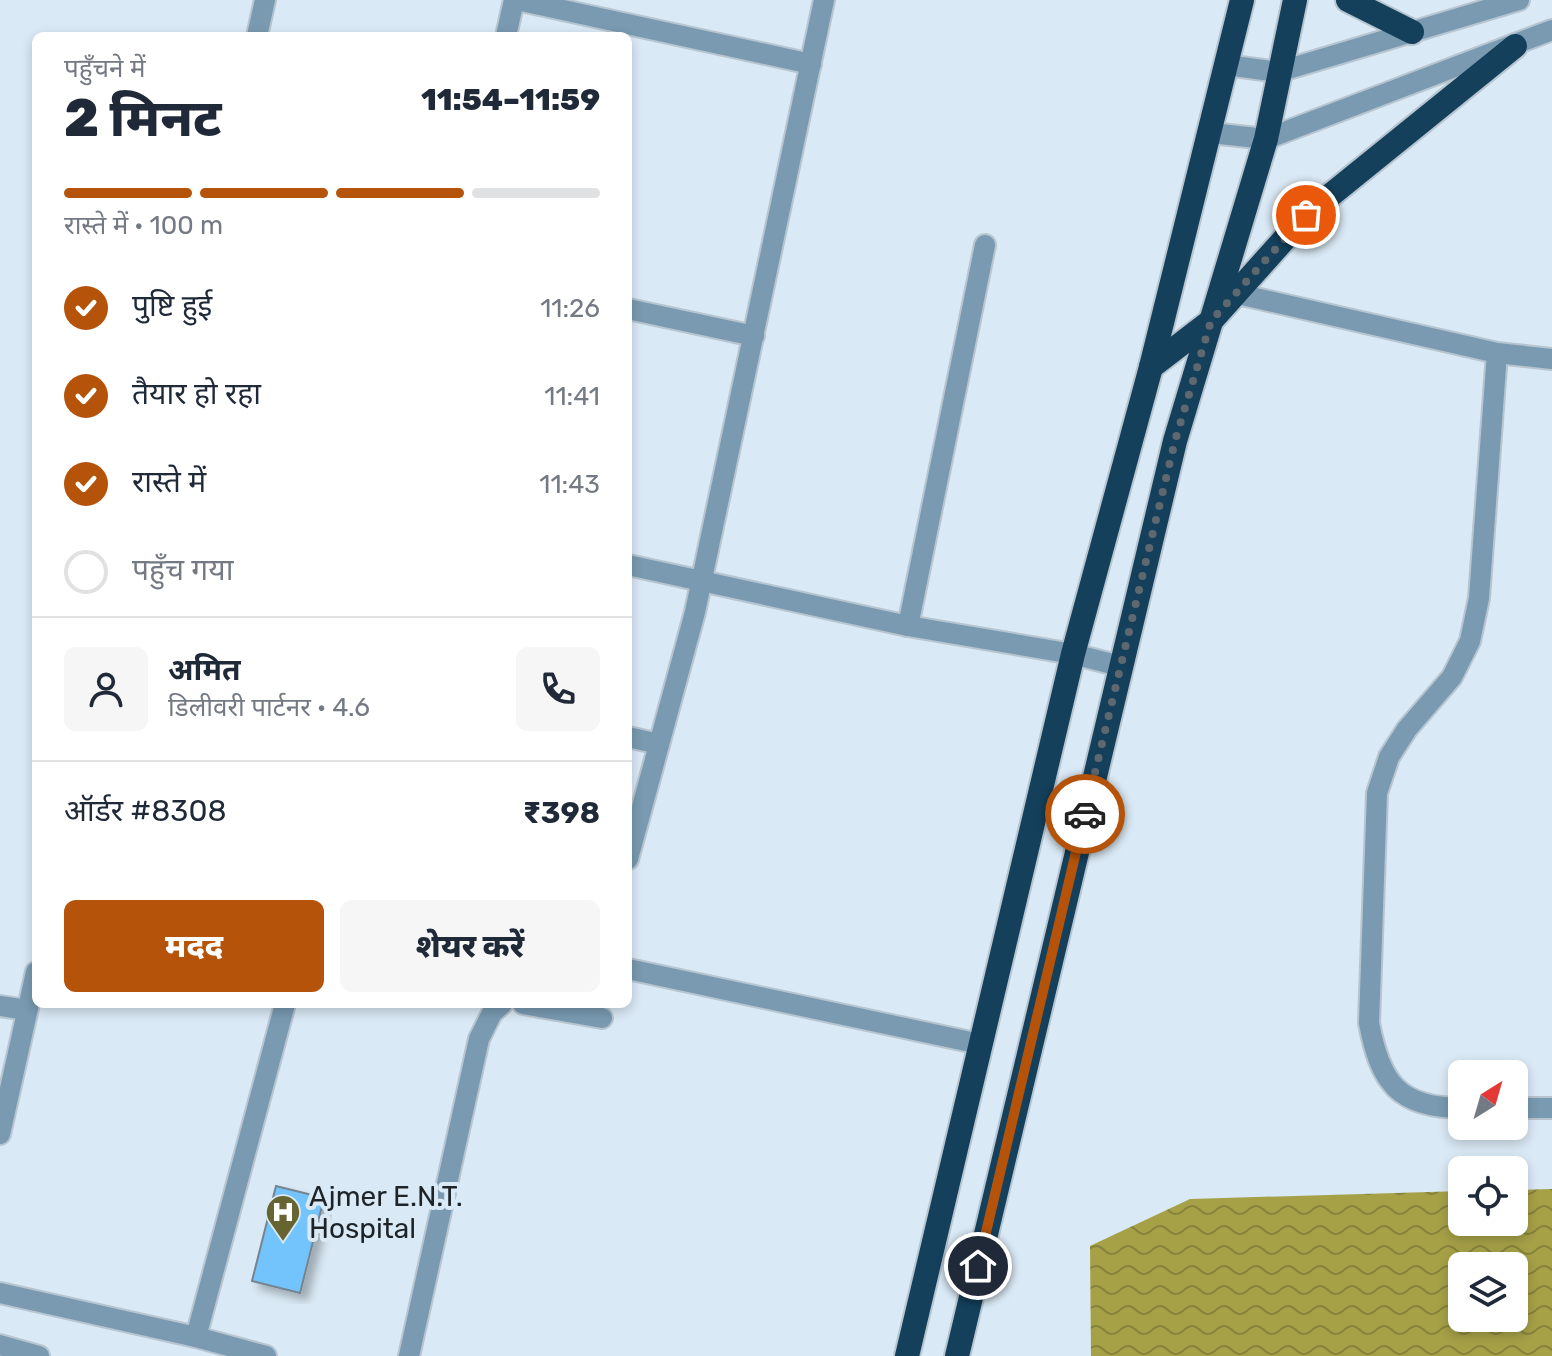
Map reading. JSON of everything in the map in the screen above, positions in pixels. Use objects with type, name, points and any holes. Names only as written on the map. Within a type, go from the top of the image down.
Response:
[{"type":"highway","points":[[907,1356],[1073,654],[1151,367],[1242,0]]},
{"type":"highway","points":[[957,1356],[1175,441],[1266,139],[1295,0]]},
{"type":"highway","points":[[1348,0],[1412,32]]},
{"type":"highway","points":[[1151,367],[1211,321],[1306,215],[1515,46]]},
{"type":"street","points":[[258,32],[265,0]]},
{"type":"street","points":[[507,32],[516,0],[811,64]]},
{"type":"street","points":[[632,844],[702,582],[824,0]]},
{"type":"street","points":[[1226,65],[1278,72],[1519,0]]},
{"type":"street","points":[[1211,133],[1266,139],[1552,30]]},
{"type":"street","points":[[908,626],[985,245]]},
{"type":"street","points":[[1238,294],[1497,353],[1552,359]]},
{"type":"street","points":[[632,310],[754,336]]},
{"type":"street","points":[[1448,1106],[1414,1101],[1393,1089],[1376,1059],[1369,1023],[1377,793],[1389,757],[1407,729],[1452,677],[1470,641],[1479,598],[1497,353]]},
{"type":"street","points":[[632,566],[908,626],[1073,654],[1120,666]]},
{"type":"street","points":[[632,738],[659,744]]},
{"type":"street","points":[[632,970],[980,1044]]},
{"type":"street","points":[[0,1134],[32,989]]},
{"type":"street","points":[[0,1006],[27,1010]]},
{"type":"street","points":[[196,1337],[284,1008]]},
{"type":"street","points":[[409,1356],[479,1039],[498,1008]]},
{"type":"street","points":[[546,1008],[602,1018]]},
{"type":"street","points":[[1528,1108],[1552,1108]]},
{"type":"street","points":[[0,1293],[266,1356]]},
{"type":"street","points":[[0,1345],[39,1356]]},
{"type":"water","points":[[1552,1189],[1552,1356],[1091,1356],[1090,1246],[1190,1199],[1448,1191],[1448,1236],[1528,1236],[1528,1190]]},
{"type":"building","points":[[276,1186],[324,1198],[300,1293],[252,1281]]},
{"type":"way so far","points":[[1085,814],[1175,441],[1211,321],[1306,215]]},
{"type":"place","name":"Ajmer E.N.T. Hospital","points":[[283,1243]]},
{"type":"route","points":[[978,1266],[1085,814]]}]
